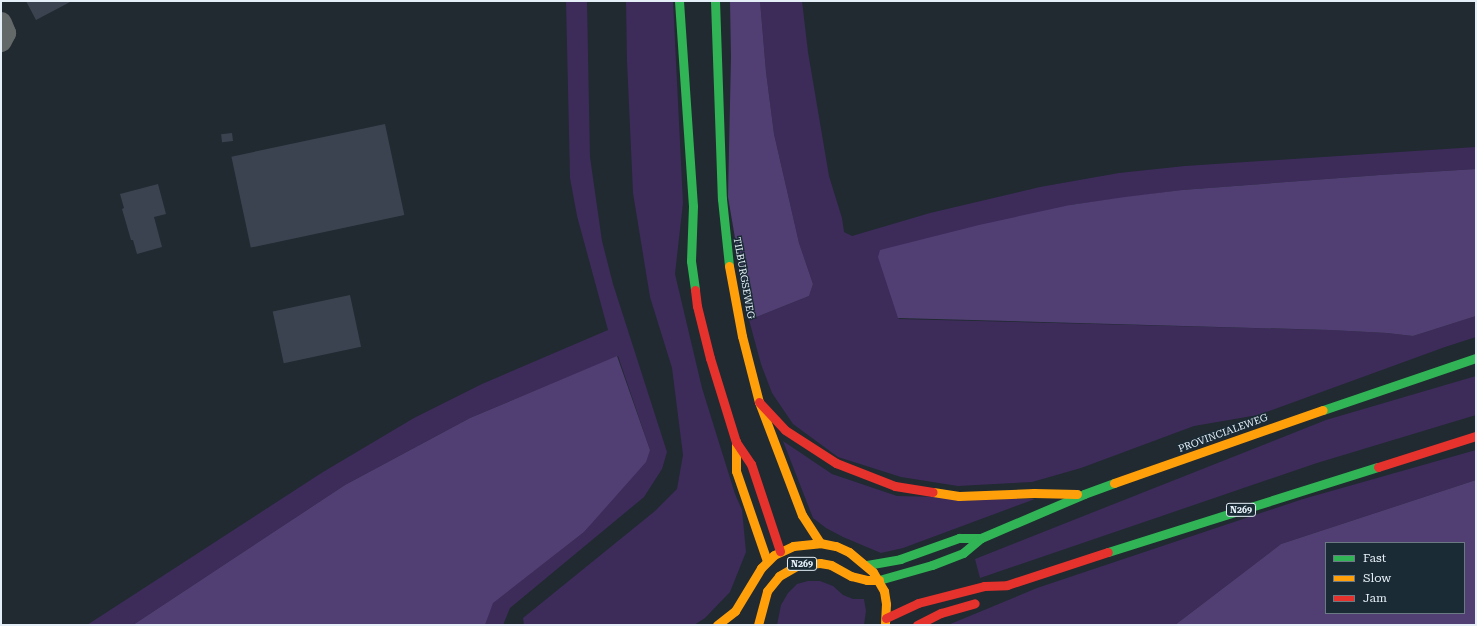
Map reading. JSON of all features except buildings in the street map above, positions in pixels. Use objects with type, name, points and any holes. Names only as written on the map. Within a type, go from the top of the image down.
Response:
[{"type":"main road","points":[[679,1],[693,206],[691,226],[691,260],[699,313],[710,358],[736,442],[751,464],[780,551]]},
{"type":"main road","name":"TILBURGSEWEG","points":[[715,1],[722,200],[727,253],[742,336],[759,402],[802,515],[820,543]]},
{"type":"main road","name":"PROVINCIALEWEG","points":[[879,580],[932,565],[963,553],[981,538],[1084,494],[1267,429],[1476,358]]},
{"type":"main road","points":[[759,402],[785,430],[836,464],[895,486],[959,496],[1034,493],[1084,494]]},
{"type":"main road","name":"N269","points":[[717,625],[735,611],[744,599],[761,568],[767,561],[780,551],[793,546],[820,543],[836,546],[867,565],[879,580],[884,591],[885,621],[918,603],[984,586],[1007,585],[1091,556],[1476,436]]},
{"type":"main road","points":[[736,442],[736,471],[767,561]]},
{"type":"main road","name":"PROVINCIALEWEG","points":[[867,565],[900,559],[959,538],[981,538]]},
{"type":"main road","name":"N269","points":[[780,551],[786,571]]},
{"type":"main road","name":"N269","points":[[756,623],[767,591],[779,576],[798,565],[820,563],[831,565],[851,576],[867,580],[879,580]]},
{"type":"main road","name":"N269","points":[[995,594],[1007,585]]},
{"type":"main road","points":[[917,625],[941,613],[982,601]]},
{"type":"street","points":[[1,23],[5,33],[1,40]]},
{"type":"shaded area","points":[[566,1],[587,1],[590,157],[602,241],[613,284],[667,452],[662,469],[644,497],[510,608],[503,625],[485,625],[492,603],[584,532],[650,450],[618,356],[470,418],[345,485],[133,625],[87,625],[323,472],[414,418],[482,384],[608,330],[577,216],[570,178]]},
{"type":"shaded area","points":[[626,1],[673,1],[683,203],[675,274],[702,388],[735,494],[742,510],[746,552],[730,592],[705,618],[694,625],[524,625],[523,618],[655,511],[677,489],[683,455],[672,368],[650,297],[633,193]]},
{"type":"shaded area","points":[[730,1],[760,1],[766,72],[774,134],[799,243],[813,284],[809,296],[749,320],[728,197],[731,57]]},
{"type":"shaded area","points":[[760,1],[802,1],[808,52],[829,176],[842,218],[844,232],[852,236],[930,213],[1040,187],[1119,173],[1185,166],[1476,147],[1476,169],[1182,190],[1070,205],[898,319],[1330,330],[1413,336],[1476,316],[1476,337],[1258,415],[1194,426],[1081,468],[1032,482],[958,486],[901,477],[838,457],[793,424],[772,393],[761,364],[749,320],[809,296],[813,284],[799,243],[774,134],[766,72]]},
{"type":"shaded area","points":[[1476,169],[1476,316],[1413,336],[1330,330],[898,318],[878,257],[880,250],[979,225],[1070,205],[1182,190]]},
{"type":"shaded area","points":[[617,356],[650,450],[646,462],[584,532],[493,603],[485,625],[133,625],[345,485],[470,418]]},
{"type":"shaded area","points":[[1476,376],[1476,415],[1317,463],[980,578],[975,559],[1326,420]]},
{"type":"shaded area","points":[[783,441],[832,474],[897,496],[1035,499],[903,548],[881,553],[843,537],[826,528],[813,518]]},
{"type":"shaded area","points":[[1476,450],[1476,480],[1281,544],[1175,625],[948,625],[1037,588],[1303,499]]},
{"type":"shaded area","points":[[1476,480],[1476,625],[1175,625],[1281,544]]},
{"type":"shaded area","points":[[808,581],[820,581],[833,586],[843,595],[853,599],[864,599],[866,611],[864,625],[777,625],[781,605],[788,593],[797,584]]},
{"type":"traffic: fast","points":[[679,1],[693,206],[691,261],[695,290]]},
{"type":"traffic: fast","points":[[715,1],[722,199],[729,266]]},
{"type":"traffic: fast","points":[[1323,410],[1476,358]]},
{"type":"traffic: fast","points":[[1108,552],[1378,467]]},
{"type":"traffic: fast","points":[[879,580],[932,565],[963,553],[981,538],[1084,494],[1114,483]]},
{"type":"traffic: fast","points":[[867,565],[900,559],[959,538],[981,538]]},
{"type":"traffic: slow","points":[[729,266],[742,336],[759,402],[802,515],[820,543]]},
{"type":"traffic: slow","points":[[1114,483],[1323,410]]},
{"type":"traffic: slow","points":[[736,442],[736,471],[767,561]]},
{"type":"traffic: slow","points":[[933,492],[959,496],[1034,493],[1077,494]]},
{"type":"traffic: slow","points":[[717,625],[735,611],[761,568],[774,555],[793,546],[820,543],[836,546],[849,552],[873,572],[884,591],[886,604],[885,625]]},
{"type":"traffic: slow","points":[[758,625],[767,591],[779,576],[798,565],[820,563],[831,565],[851,576],[867,580],[879,580]]},
{"type":"traffic: jam","points":[[695,290],[697,306],[710,358],[736,442],[751,464],[780,551]]},
{"type":"traffic: jam","points":[[759,402],[785,430],[836,463],[895,486],[933,492]]},
{"type":"traffic: jam","points":[[1378,467],[1476,436]]},
{"type":"traffic: jam","points":[[886,618],[918,603],[984,586],[1007,585],[1108,552]]},
{"type":"traffic: jam","points":[[917,625],[941,613],[975,603]]}]
